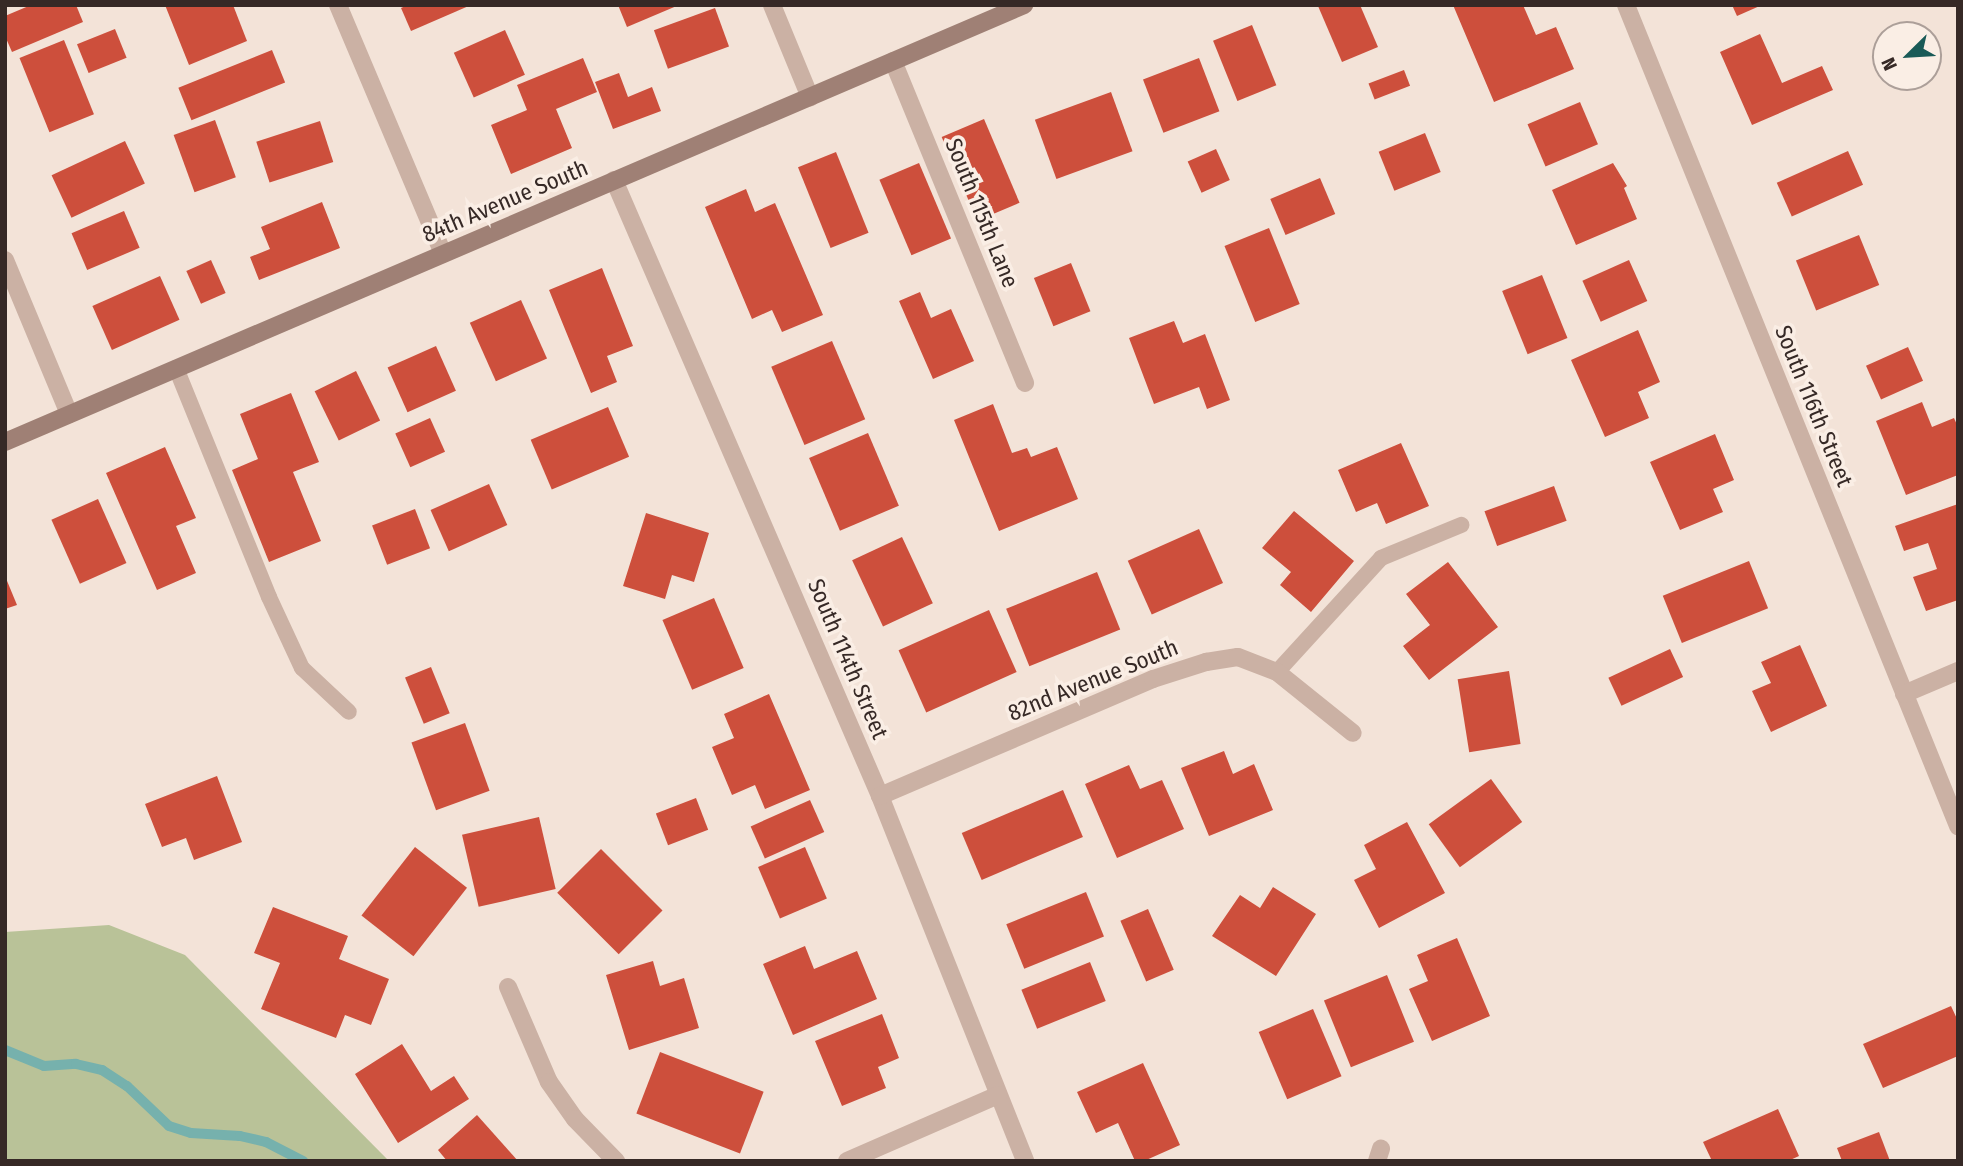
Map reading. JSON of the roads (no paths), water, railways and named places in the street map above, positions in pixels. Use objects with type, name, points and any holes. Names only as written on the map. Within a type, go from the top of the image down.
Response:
[{"type":"street","points":[[338,5],[443,254]]},
{"type":"street","points":[[772,5],[810,97]]},
{"type":"street","name":"84th Avenue South","points":[[5,442],[1024,5]]},
{"type":"street","name":"South 116th Street","points":[[1626,5],[1958,825]]},
{"type":"street","name":"South 115th Lane","points":[[892,61],[1026,383]]},
{"type":"street","name":"South 114th Street","points":[[614,180],[880,796],[1025,1161]]},
{"type":"street","points":[[5,260],[69,414]]},
{"type":"street","name":"82nd Avenue South","points":[[880,796],[1153,680],[1206,662],[1238,657],[1276,671],[1353,733]]},
{"type":"street","points":[[1904,694],[1958,671]]},
{"type":"street","points":[[508,987],[549,1082],[575,1119],[616,1161]]},
{"type":"street","points":[[847,1161],[998,1095]]},
{"type":"lane","points":[[176,368],[269,597],[302,668],[349,712]]},
{"type":"lane","points":[[1276,671],[1381,558],[1461,525]]},
{"type":"waterway","points":[[5,1050],[44,1066],[76,1064],[102,1070],[127,1086],[169,1126],[191,1133],[240,1136],[266,1142],[303,1161]]}]
